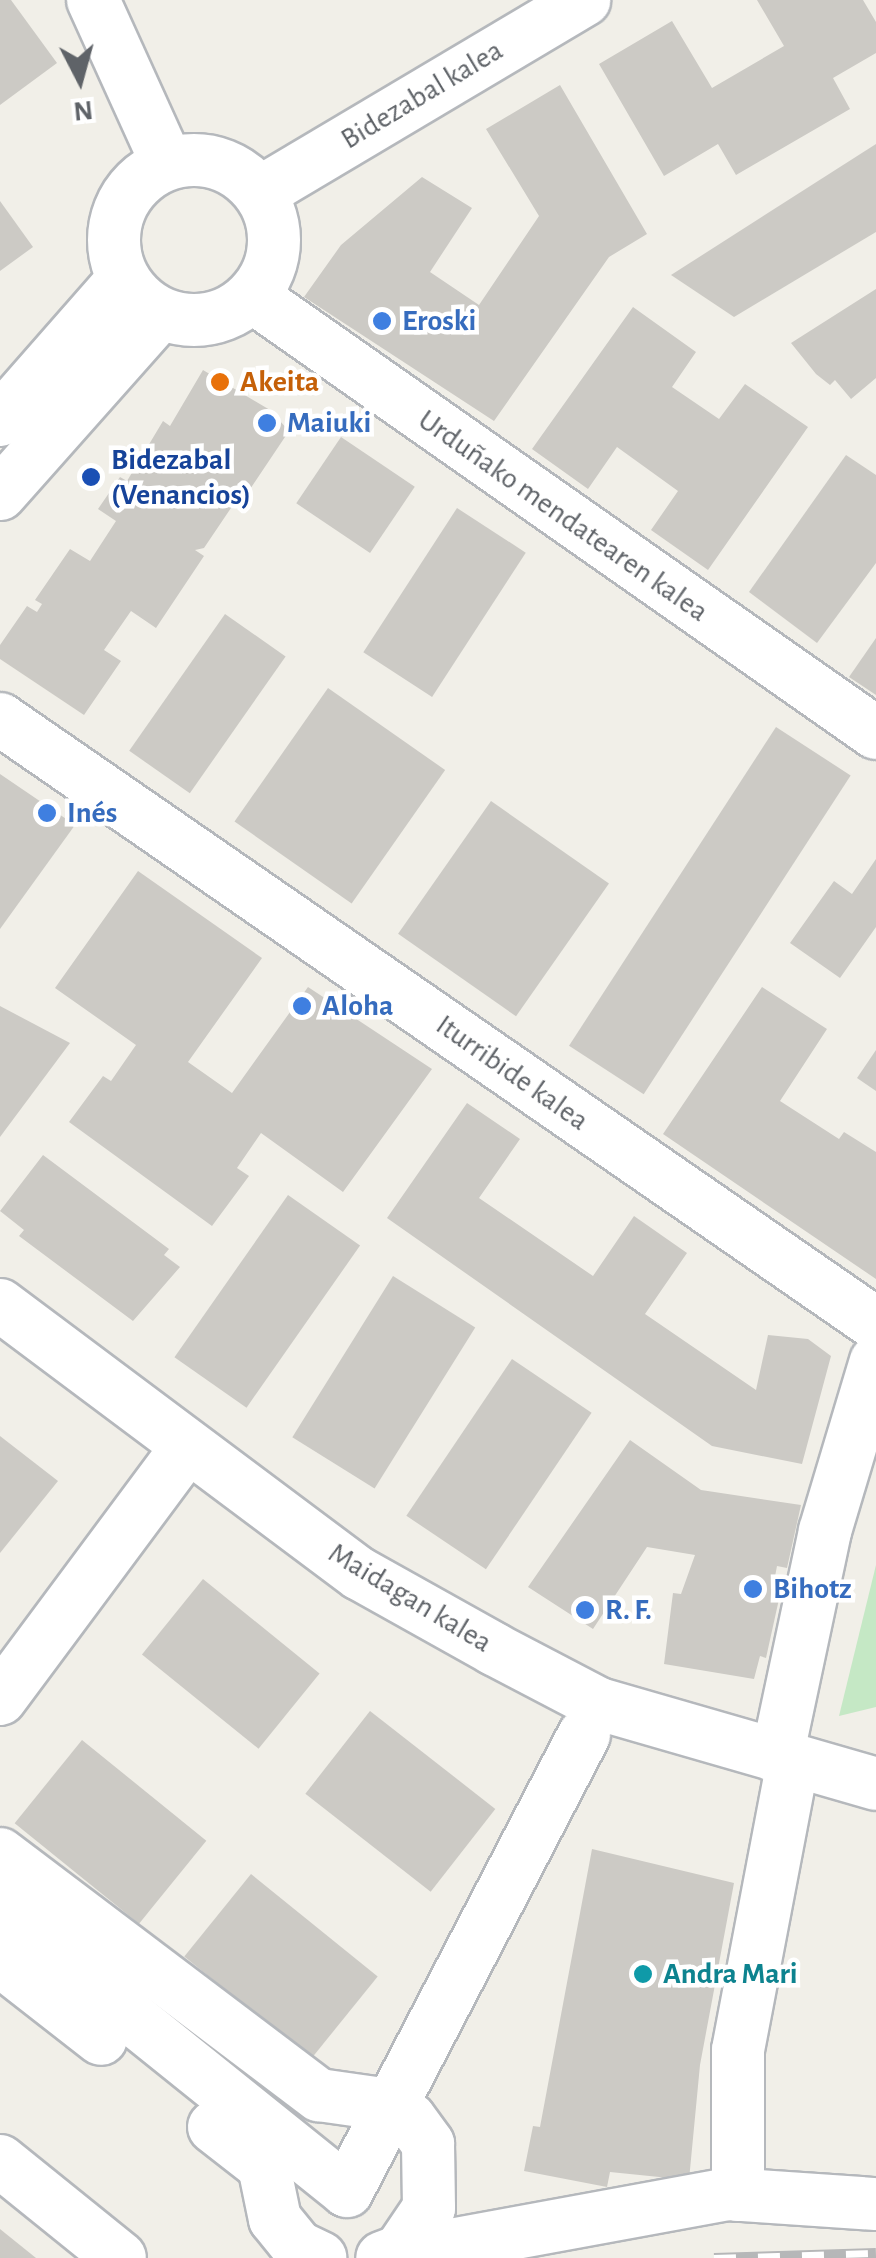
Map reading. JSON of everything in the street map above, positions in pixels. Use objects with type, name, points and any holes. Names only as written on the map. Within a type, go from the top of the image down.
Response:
[{"type":"street","points":[[93,0],[167,162]]},
{"type":"street","name":"Bidezabal kalea","points":[[261,192],[584,0]]},
{"type":"street","points":[[185,158],[246,176],[261,192],[276,232],[252,297],[202,321],[141,298],[112,248],[122,200],[167,162],[185,158]]},
{"type":"street","name":"Urduñako mendatearen kalea","points":[[252,297],[876,733]]},
{"type":"street","points":[[0,420],[141,298]]},
{"type":"street","points":[[0,494],[141,298]]},
{"type":"street","name":"Iturribide kalea","points":[[0,719],[876,1324]]},
{"type":"street","name":"Maidagan kalea","points":[[0,1305],[360,1574],[599,1704],[876,1784]]},
{"type":"street","points":[[738,2194],[738,2050],[785,1759],[826,1531],[876,1360]]},
{"type":"street","points":[[0,1699],[186,1447]]},
{"type":"street","points":[[0,1912],[348,2191],[388,2105],[584,1734]]},
{"type":"street","points":[[0,1854],[319,2095],[388,2105],[410,2118],[428,2144],[433,2174],[419,2230],[384,2257]]},
{"type":"street","points":[[0,1960],[264,2166],[275,2219],[298,2247],[320,2258]]},
{"type":"street","points":[[0,2161],[120,2258]]},
{"type":"street","points":[[384,2257],[551,2222],[738,2194],[876,2204]]},
{"type":"green space","points":[[876,1565],[876,1707],[839,1716]]},
{"type":"building","points":[[0,0],[11,0],[57,63],[0,105]]},
{"type":"building","points":[[757,0],[863,0],[876,22],[876,53],[833,78],[850,109],[736,175],[718,144],[664,176],[599,64],[672,21],[712,88],[784,46]]},
{"type":"building","points":[[560,85],[647,234],[609,257],[494,421],[304,297],[341,245],[422,177],[472,208],[430,272],[479,305],[539,216],[486,129]]},
{"type":"building","points":[[876,144],[876,232],[734,317],[671,275]]},
{"type":"building","points":[[0,201],[33,247],[0,271]]},
{"type":"building","points":[[876,289],[876,378],[851,399],[835,380],[830,385],[816,374],[791,343]]},
{"type":"building","points":[[633,307],[696,352],[672,387],[719,419],[745,384],[808,427],[708,570],[651,530],[678,491],[617,447],[588,489],[532,449]]},
{"type":"building","points":[[203,370],[270,410],[289,431],[242,501],[233,494],[228,501],[233,505],[204,548],[195,550],[204,556],[156,628],[131,611],[104,650],[121,661],[84,715],[0,659],[0,645],[27,606],[37,612],[42,604],[35,600],[70,549],[90,561],[116,521],[98,509],[120,477],[127,481],[163,421],[170,426]]},
{"type":"building","points":[[341,437],[415,487],[370,553],[296,503]]},
{"type":"building","points":[[846,455],[876,475],[876,563],[817,643],[749,592]]},
{"type":"building","points":[[457,508],[526,553],[432,697],[363,652]]},
{"type":"building","points":[[225,614],[286,656],[190,793],[129,751]]},
{"type":"building","points":[[876,638],[876,695],[849,677]]},
{"type":"building","points":[[328,688],[445,770],[352,904],[235,822]]},
{"type":"building","points":[[776,727],[851,775],[644,1094],[569,1046]]},
{"type":"building","points":[[0,774],[75,825],[0,929]]},
{"type":"building","points":[[491,801],[609,884],[516,1016],[398,934]]},
{"type":"building","points":[[876,859],[876,927],[840,978],[790,943],[834,881],[852,894]]},
{"type":"building","points":[[138,871],[262,958],[188,1062],[232,1093],[308,987],[432,1069],[343,1192],[261,1133],[237,1168],[249,1176],[212,1226],[69,1122],[103,1076],[111,1081],[136,1045],[55,988]]},
{"type":"building","points":[[762,987],[827,1029],[780,1101],[839,1139],[844,1132],[876,1152],[876,1279],[663,1134]]},
{"type":"building","points":[[0,1006],[70,1043],[0,1137]]},
{"type":"building","points":[[876,1050],[876,1091],[857,1078]]},
{"type":"building","points":[[467,1103],[520,1139],[479,1198],[593,1276],[634,1216],[687,1253],[645,1314],[756,1390],[768,1335],[808,1339],[831,1356],[802,1464],[712,1446],[387,1218]]},
{"type":"building","points":[[43,1155],[169,1249],[164,1255],[180,1267],[133,1321],[19,1236],[24,1230],[0,1211]]},
{"type":"building","points":[[288,1195],[360,1245],[247,1408],[174,1357]]},
{"type":"building","points":[[393,1276],[475,1327],[375,1489],[292,1437]]},
{"type":"building","points":[[512,1359],[592,1413],[486,1569],[406,1516]]},
{"type":"building","points":[[0,1436],[58,1481],[0,1553]]},
{"type":"building","points":[[630,1440],[701,1490],[801,1505],[787,1568],[777,1566],[773,1587],[781,1590],[766,1658],[760,1656],[754,1679],[664,1664],[673,1593],[681,1594],[695,1555],[647,1547],[593,1629],[528,1587]]},
{"type":"building","points":[[203,1579],[320,1673],[259,1749],[142,1654]]},
{"type":"building","points":[[370,1711],[495,1809],[431,1892],[305,1794]]},
{"type":"building","points":[[82,1740],[206,1841],[139,1924],[15,1823]]},
{"type":"building","name":"Andra Mari","points":[[592,1849],[734,1883],[700,2065],[689,2180],[610,2172],[607,2187],[524,2171],[533,2126],[540,2127]]},
{"type":"building","points":[[251,1874],[378,1977],[311,2059],[184,1956]]},
{"type":"building","points":[[0,2229],[36,2258],[0,2258]]},
{"type":"railway","points":[[714,2258],[876,2253]]},
{"type":"place","name":"Eroski","points":[[382,321]]},
{"type":"place","name":"Akeita","points":[[220,382]]},
{"type":"place","name":"Maiuki","points":[[267,423]]},
{"type":"place","name":"Bidezabal (Venancios)","points":[[91,477]]},
{"type":"place","name":"Inés","points":[[47,813]]},
{"type":"place","name":"Aloha","points":[[302,1006]]},
{"type":"place","name":"Bihotz","points":[[753,1589]]},
{"type":"place","name":"R. F.","points":[[585,1610]]},
{"type":"place","name":"Andra Mari","points":[[643,1974]]}]
